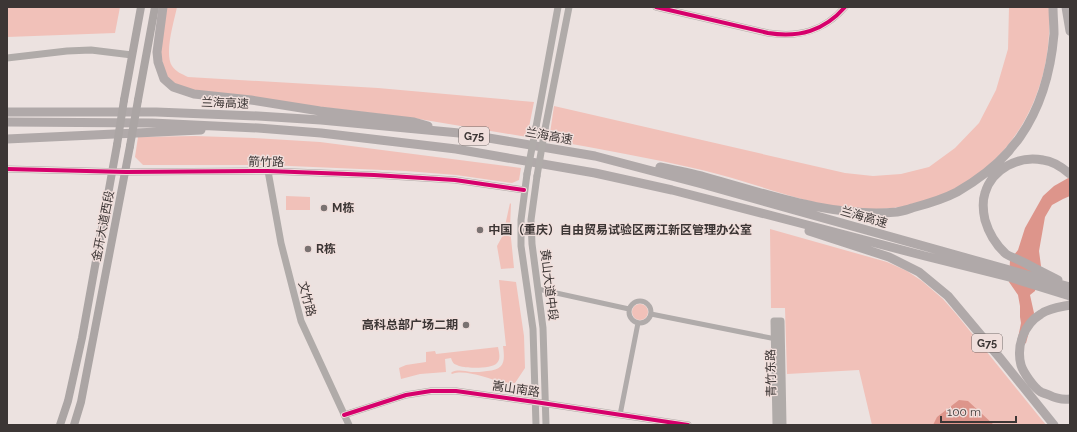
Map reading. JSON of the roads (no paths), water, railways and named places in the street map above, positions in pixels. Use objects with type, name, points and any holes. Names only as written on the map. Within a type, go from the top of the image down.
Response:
[{"type":"highway","points":[[163,7],[157,52],[158,62],[164,79],[173,86],[194,94],[251,100],[320,111],[414,122],[459,133]]},
{"type":"highway","points":[[595,156],[703,176],[790,201],[844,211],[872,213],[898,212],[930,203],[966,187],[985,174],[1004,156],[1020,137],[1042,94],[1048,72],[1054,33],[1053,7]]},
{"type":"highway","points":[[1066,7],[1070,31]]},
{"type":"highway","name":"兰海高速","points":[[7,112],[156,112],[258,116],[321,120],[459,133],[595,156],[702,184],[926,252]]},
{"type":"highway","name":"兰海高速","points":[[7,122],[152,123],[258,128],[321,133],[456,148],[595,173],[736,206]]},
{"type":"highway","points":[[7,139],[258,128]]},
{"type":"highway","points":[[1070,174],[1052,163],[1043,160],[1029,159],[1014,162],[1002,168],[991,180],[985,193],[983,210],[988,231],[996,243],[1007,254],[1070,294]]},
{"type":"highway","points":[[736,206],[926,252],[1070,294]]},
{"type":"highway","name":"G75","points":[[736,206],[889,257],[919,272],[948,296],[1051,422]]},
{"type":"highway","points":[[1070,294],[1053,309],[1041,313],[1029,323],[1022,336],[1020,351],[1021,366],[1030,380],[1040,391],[1054,398],[1070,399]]},
{"type":"main road","name":"金开大道西段","points":[[60,425],[68,401],[82,338],[141,7]]},
{"type":"main road","name":"金开大道西段","points":[[74,425],[81,402],[126,172],[155,7]]},
{"type":"street","name":"黄山大道中段","points":[[536,425],[533,329],[522,246],[521,220],[524,190],[558,7]]},
{"type":"street","name":"黄山大道中段","points":[[546,425],[543,328],[532,244],[531,220],[545,129],[568,7]]},
{"type":"street","points":[[656,7],[768,33],[786,35],[803,34],[817,29],[833,20],[846,7]]},
{"type":"street","points":[[673,7],[768,30],[786,32],[802,30],[824,22],[840,7]]},
{"type":"street","points":[[7,58],[67,51],[91,50],[132,55]]},
{"type":"street","name":"箭竹路","points":[[7,169],[126,172],[268,171],[455,180],[524,190]]},
{"type":"street","name":"文竹路","points":[[268,171],[281,243],[301,321],[350,425]]},
{"type":"street","points":[[538,289],[629,309]]},
{"type":"street","points":[[640,300],[648,303],[651,314],[648,320],[638,323],[630,317],[629,309],[633,303],[640,300]]},
{"type":"street","points":[[651,314],[778,340]]},
{"type":"street","name":"青竹东路","points":[[777,321],[783,425]]},
{"type":"street","points":[[620,414],[638,323]]},
{"type":"street","name":"青竹东路","points":[[776,425],[778,340]]},
{"type":"street","name":"嵩山南路","points":[[344,415],[406,394],[430,391],[456,391],[688,425]]},
{"type":"place","name":"M栋","points":[[324,208]]},
{"type":"place","name":"中国（重庆）自由贸易试验区两江新区管理办公室","points":[[480,230]]},
{"type":"place","name":"R栋","points":[[308,249]]},
{"type":"place","name":"高科总部广场二期","points":[[466,325]]}]
